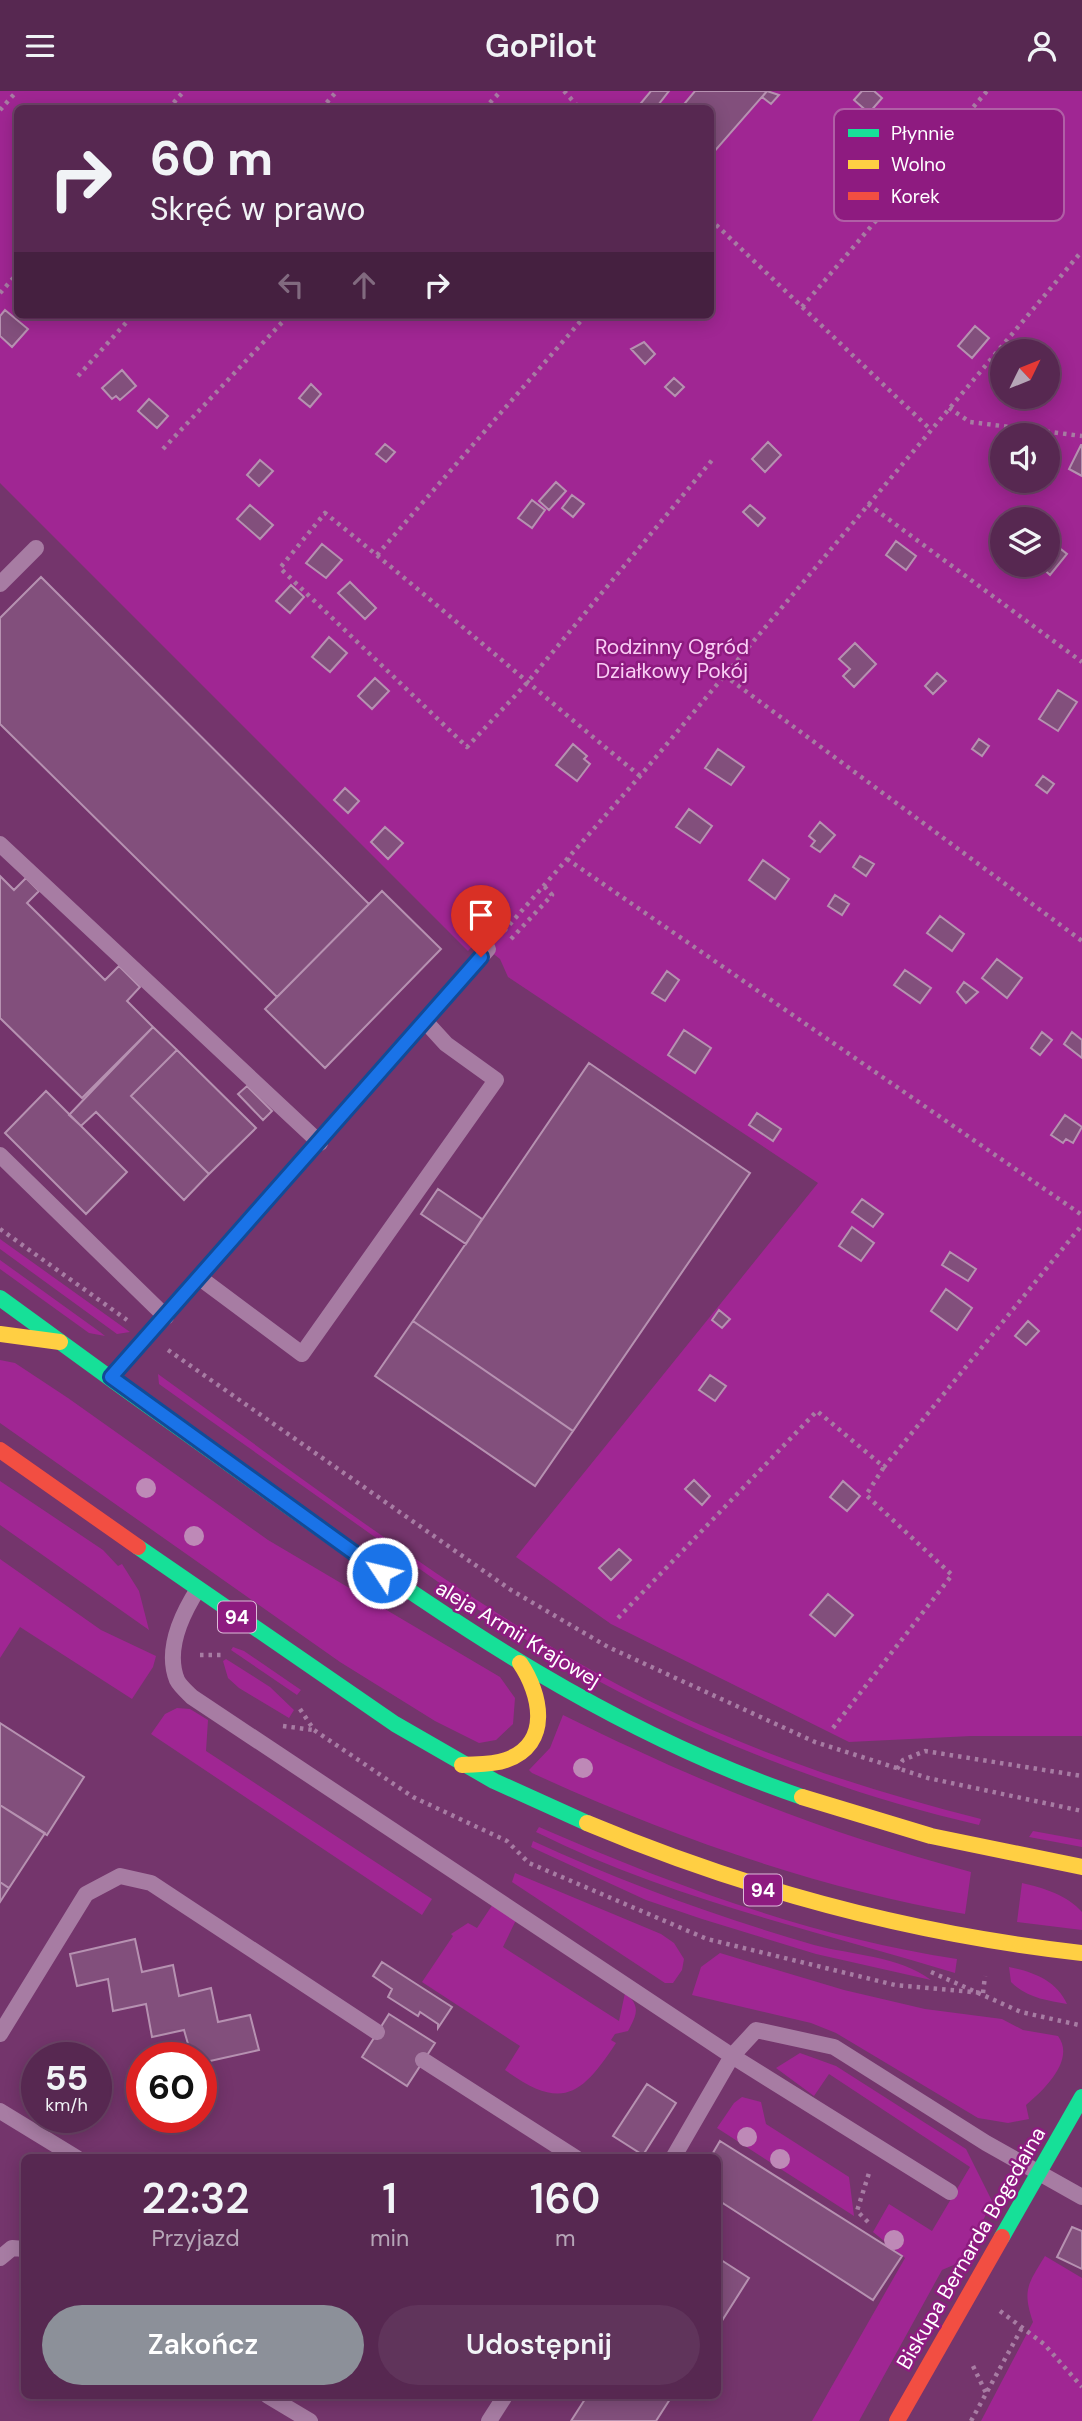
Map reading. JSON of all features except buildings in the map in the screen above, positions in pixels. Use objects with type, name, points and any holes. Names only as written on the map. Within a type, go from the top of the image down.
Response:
[{"type":"main road","name":"aleja Armii Krajowej","points":[[0,1298],[382,1573],[520,1663],[687,1752],[800,1797],[911,1833],[1004,1854],[1082,1867]]},
{"type":"main road","points":[[0,1334],[60,1342]]},
{"type":"main road","name":"94","points":[[0,1450],[8,1462],[198,1589],[337,1690],[462,1765],[545,1805],[654,1852],[765,1890],[868,1917],[968,1938],[1082,1953]]},
{"type":"main road","points":[[462,1765],[511,1758],[528,1745],[538,1727],[541,1699],[533,1680],[520,1663]]},
{"type":"main road","name":"Biskupa Bernarda Bogedaina","points":[[897,2421],[1082,2097]]},
{"type":"lane","points":[[0,584],[36,548]]},
{"type":"lane","points":[[0,844],[320,1143]]},
{"type":"lane","points":[[111,1377],[320,1143],[488,949]]},
{"type":"lane","points":[[200,1278],[302,1354],[496,1080],[446,1044],[425,1021]]},
{"type":"lane","points":[[0,1156],[166,1317]]},
{"type":"lane","points":[[198,1589],[187,1606],[173,1649],[177,1680],[192,1697],[732,2056],[950,2192]]},
{"type":"lane","points":[[0,2033],[86,1894],[120,1876],[151,1883],[377,2032]]},
{"type":"lane","points":[[675,2154],[732,2056],[756,2030],[834,2047],[986,2143],[1039,2170],[1082,2197]]},
{"type":"lane","points":[[423,2060],[570,2154]]},
{"type":"lane","points":[[0,2111],[70,2154]]},
{"type":"lane","points":[[0,2258],[12,2248],[21,2249]]},
{"type":"lane","points":[[273,2399],[310,2421]]},
{"type":"lane","points":[[489,2421],[503,2399]]},
{"type":"path","points":[[0,110],[17,91]]},
{"type":"path","points":[[172,105],[184,91]]},
{"type":"path","points":[[325,105],[337,91]]},
{"type":"path","points":[[488,105],[501,91]]},
{"type":"path","points":[[564,91],[576,105]]},
{"type":"path","points":[[972,109],[987,91]]},
{"type":"path","points":[[802,307],[876,221]]},
{"type":"path","points":[[714,222],[931,431]]},
{"type":"path","points":[[488,949],[640,776],[1082,251]]},
{"type":"path","points":[[0,293],[14,277]]},
{"type":"path","points":[[78,376],[129,319]]},
{"type":"path","points":[[163,449],[285,319]]},
{"type":"path","points":[[377,555],[583,319]]},
{"type":"path","points":[[949,408],[970,422],[1082,436]]},
{"type":"path","points":[[640,776],[527,683],[377,555],[325,513],[279,568],[467,747],[527,683],[713,459]]},
{"type":"path","points":[[868,504],[1082,662]]},
{"type":"path","points":[[724,675],[1082,941]]},
{"type":"path","points":[[567,859],[1082,1215]]},
{"type":"path","points":[[506,945],[552,895],[544,886]]},
{"type":"path","points":[[531,901],[538,908]]},
{"type":"path","points":[[834,1728],[952,1575],[866,1495],[884,1467],[1082,1225]]},
{"type":"path","points":[[0,1229],[512,1590],[608,1647],[709,1696],[815,1742],[897,1769],[1006,1797],[1082,1811]]},
{"type":"path","points":[[618,1618],[817,1411],[884,1467]]},
{"type":"path","points":[[314,1730],[413,1797],[507,1841],[529,1863],[707,1940],[895,1985],[983,1993],[1021,2012],[1079,2025]]},
{"type":"path","points":[[897,1769],[903,1760],[925,1751],[1082,1776]]},
{"type":"path","points":[[868,2222],[858,2211],[877,2145]]},
{"type":"path","points":[[969,2292],[1023,2326],[1044,2344],[1082,2387]]},
{"type":"path","points":[[971,2421],[1023,2326]]},
{"type":"green space","name":"Rodzinny Ogród Działkowy Pokój","points":[[0,91],[1082,91],[1082,1736],[971,1736],[849,1742],[611,1624],[516,1557],[818,1183],[508,977],[500,959],[477,941],[468,951],[0,483]]},
{"type":"green space","points":[[0,1239],[130,1332],[117,1334],[0,1249]]},
{"type":"green space","points":[[0,1260],[105,1336],[89,1333],[0,1269]]},
{"type":"green space","points":[[0,1360],[15,1363],[68,1398],[268,1540],[500,1677],[515,1698],[513,1724],[496,1740],[479,1743],[435,1721],[340,1662],[0,1423]]},
{"type":"green space","points":[[158,1374],[416,1560],[577,1662],[723,1735],[876,1790],[981,1819],[979,1825],[864,1793],[752,1753],[643,1704],[590,1676],[518,1635],[438,1582],[159,1384]]},
{"type":"green space","points":[[0,1481],[103,1550],[118,1566],[122,1564],[139,1591],[149,1630],[0,1525]]},
{"type":"green space","points":[[0,1559],[101,1630],[156,1656],[153,1667],[132,1699],[20,1627],[0,1658]]},
{"type":"green space","points":[[233,1647],[244,1651],[301,1690],[297,1695],[231,1650]]},
{"type":"green space","points":[[226,1659],[270,1687],[294,1710],[289,1718],[239,1688],[228,1678],[223,1661]]},
{"type":"green space","points":[[177,1708],[190,1709],[208,1720],[206,1751],[432,1899],[422,1915],[151,1734],[165,1714]]},
{"type":"green space","points":[[563,1715],[664,1763],[763,1804],[916,1857],[971,1872],[965,1914],[853,1890],[744,1857],[637,1818],[532,1773],[529,1770],[550,1748]]},
{"type":"green space","points":[[539,1827],[640,1869],[796,1923],[957,1959],[955,1973],[691,1895],[587,1856],[536,1832]]},
{"type":"green space","points":[[1033,1831],[1082,1840],[1082,1847],[1029,1837]]},
{"type":"green space","points":[[533,1841],[707,1911],[814,1945],[890,1961],[931,1980],[816,1954],[646,1900],[531,1847]]},
{"type":"green space","points":[[515,1873],[661,1934],[674,1943],[684,1959],[682,1970],[673,1983],[665,1983],[512,1882]]},
{"type":"green space","points":[[1022,1883],[1055,1893],[1076,1906],[1082,1912],[1082,1930],[1017,1922]]},
{"type":"green space","points":[[493,1904],[516,1920],[503,1947],[619,2021],[625,1993],[635,2006],[635,2015],[628,2031],[615,2034],[611,2040],[616,2043],[604,2061],[581,2086],[569,2092],[541,2091],[505,2070],[520,2046],[422,1982],[453,1936],[451,1934],[468,1923],[477,1928]]},
{"type":"green space","points":[[720,1953],[844,1990],[925,2009],[1002,2019],[1023,2030],[1058,2036],[1063,2055],[1060,2065],[1041,2092],[1026,2105],[1029,2119],[1008,2123],[978,2118],[836,2033],[811,2023],[692,1995],[701,1967]]},
{"type":"green space","points":[[1009,1967],[1043,1978],[1057,1989],[1067,2004],[1037,1998],[1024,1992],[1011,1982]]},
{"type":"green space","points":[[800,2053],[836,2066],[966,2149],[992,2201],[965,2260],[942,2270],[859,2421],[812,2421],[905,2258],[873,2232],[889,2204],[932,2231],[970,2167],[829,2074],[814,2096],[776,2068]]},
{"type":"green space","points":[[742,2097],[761,2102],[766,2124],[849,2177],[854,2216],[717,2128],[734,2103]]},
{"type":"green space","points":[[1045,2256],[1082,2278],[1082,2421],[981,2421],[1033,2322],[1028,2302],[1028,2287]]},
{"type":"traffic: fast","points":[[0,1298],[352,1552],[475,1634],[600,1708],[666,1741],[733,1771],[802,1797]]},
{"type":"traffic: fast","points":[[138,1547],[395,1724],[494,1781],[587,1823]]},
{"type":"traffic: fast","points":[[1002,2237],[1082,2097]]},
{"type":"traffic: slow","points":[[0,1334],[60,1342]]},
{"type":"traffic: slow","points":[[462,1765],[490,1764],[506,1760],[521,1753],[531,1742],[536,1730],[537,1703],[520,1663]]},
{"type":"traffic: slow","points":[[802,1797],[931,1836],[1082,1867]]},
{"type":"traffic: slow","points":[[587,1823],[708,1869],[830,1906],[955,1934],[1082,1953]]},
{"type":"traffic: jam","points":[[0,1450],[138,1547]]},
{"type":"traffic: jam","points":[[897,2421],[1002,2237]]},
{"type":"route","points":[[382,1573],[111,1377],[320,1143],[481,957]]}]
